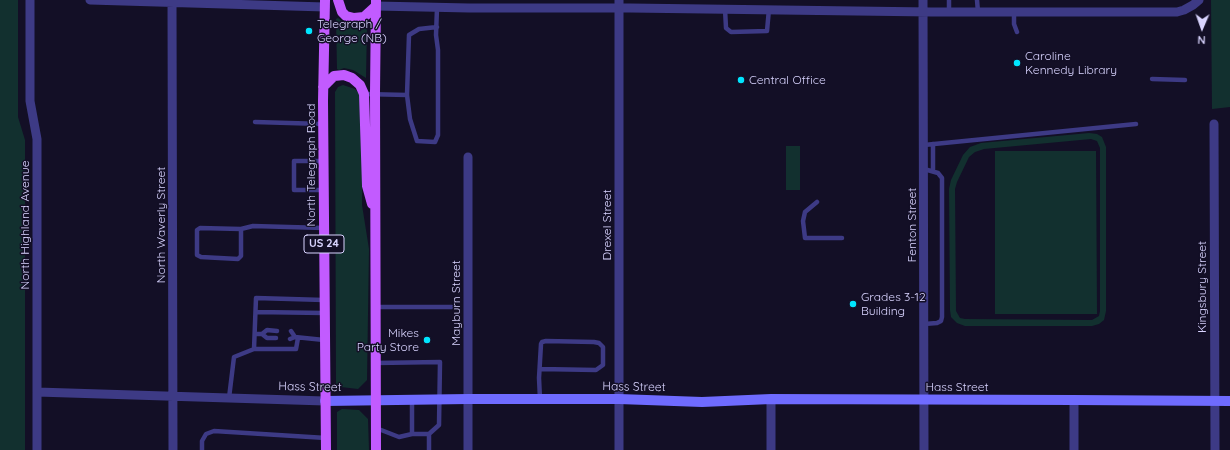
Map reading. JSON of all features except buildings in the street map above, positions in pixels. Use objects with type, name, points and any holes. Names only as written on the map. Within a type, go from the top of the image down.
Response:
[{"type":"main road","points":[[338,0],[342,12],[346,16],[354,18],[364,17],[376,3]]},
{"type":"main road","name":"North Telegraph Road","points":[[325,3],[323,190],[326,450]]},
{"type":"main road","points":[[376,3],[376,450]]},
{"type":"main road","points":[[323,87],[334,76],[344,75],[352,78],[360,85],[364,94],[367,186],[376,218]]},
{"type":"street","name":"North Highland Avenue","points":[[30,0],[30,101],[37,139],[37,450]]},
{"type":"street","points":[[90,0],[325,3]]},
{"type":"street","name":"Fenton Street","points":[[923,0],[928,144],[924,324],[924,450]]},
{"type":"street","points":[[376,3],[437,8],[469,4],[619,4],[725,9],[769,5],[923,12],[1177,12],[1184,10],[1195,1]]},
{"type":"street","name":"North Waverly Street","points":[[172,2],[173,450]]},
{"type":"street","name":"Drexel Street","points":[[619,4],[620,450]]},
{"type":"street","name":"Kingsbury Street","points":[[1214,124],[1215,450]]},
{"type":"street","name":"Mayburn Street","points":[[468,157],[468,450]]},
{"type":"street","name":"Hass Street","points":[[37,392],[325,401],[376,399],[540,399],[702,402],[771,400],[1230,401]]},
{"type":"street","points":[[771,400],[771,450]]},
{"type":"street","points":[[1074,400],[1074,450]]},
{"type":"lane","points":[[949,0],[949,12]]},
{"type":"lane","points":[[978,0],[978,12]]},
{"type":"lane","points":[[725,9],[726,28],[731,32],[767,31],[769,5]]},
{"type":"lane","points":[[437,8],[438,135],[436,142],[416,141],[410,119],[407,95],[409,35],[419,29],[437,27]]},
{"type":"lane","points":[[1014,12],[1014,24],[1017,32]]},
{"type":"lane","points":[[1152,80],[1185,80]]},
{"type":"lane","points":[[364,94],[375,93],[407,95]]},
{"type":"lane","points":[[255,122],[323,124]]},
{"type":"lane","points":[[928,144],[1136,124]]},
{"type":"lane","points":[[323,190],[294,190],[294,161],[324,161]]},
{"type":"lane","points":[[924,324],[937,323],[942,317],[942,178],[938,173],[928,170]]},
{"type":"lane","points":[[817,202],[805,212],[803,221],[805,238],[842,238]]},
{"type":"lane","points":[[241,229],[241,256],[238,259],[201,257],[197,255],[197,230],[200,228],[241,229],[252,226],[324,228]]},
{"type":"lane","points":[[254,349],[256,298],[324,300]]},
{"type":"lane","points":[[376,307],[452,307]]},
{"type":"lane","points":[[256,312],[324,313]]},
{"type":"lane","points":[[255,334],[262,334],[267,330],[277,331]]},
{"type":"lane","points":[[229,398],[234,357],[254,349],[296,349],[291,331]]},
{"type":"lane","points":[[262,334],[267,338],[276,338]]},
{"type":"lane","points":[[294,338],[324,340]]},
{"type":"lane","points":[[540,369],[596,370],[603,365],[603,347],[599,343],[594,342],[542,342],[540,369],[540,399]]},
{"type":"lane","points":[[376,363],[440,362],[439,425],[429,434],[412,434],[399,437],[376,428]]},
{"type":"lane","points":[[412,399],[412,434]]},
{"type":"lane","points":[[202,450],[202,441],[206,434],[214,431],[326,438]]},
{"type":"lane","points":[[429,434],[429,450]]},
{"type":"green space","points":[[0,0],[18,0],[18,117],[25,140],[25,450],[0,450]]},
{"type":"green space","points":[[1211,0],[1230,0],[1230,107],[1212,109]]},
{"type":"green space","points":[[338,18],[346,24],[359,27],[365,24],[367,26],[366,78],[353,70],[344,68],[339,70],[337,69],[336,19]]},
{"type":"green space","points":[[343,85],[355,89],[360,95],[363,105],[362,205],[369,249],[367,380],[358,389],[337,386],[336,383],[335,92],[338,87]]},
{"type":"green space","points":[[1089,133],[1097,134],[1102,137],[1106,147],[1106,311],[1104,320],[1099,324],[1092,326],[965,326],[957,323],[951,317],[949,189],[951,180],[963,155],[970,147],[981,143]],"holes":[[[1091,139],[1097,141],[1100,148],[1099,316],[1092,320],[960,318],[956,311],[955,189],[969,157],[975,152],[984,149]]]},
{"type":"green space","points":[[786,146],[800,146],[800,190],[786,190]]},
{"type":"green space","points":[[995,151],[1096,151],[1097,314],[995,314]]},
{"type":"green space","points":[[342,409],[359,410],[368,419],[369,450],[337,450],[337,412]]},
{"type":"place","name":"Telegraph / George (NB)","points":[[309,31]]},
{"type":"place","name":"Caroline Kennedy Library","points":[[1017,63]]},
{"type":"place","name":"Central Office","points":[[741,80]]},
{"type":"place","name":"Grades 3-12 Building","points":[[853,304]]},
{"type":"place","name":"Mikes Party Store","points":[[427,340]]}]
